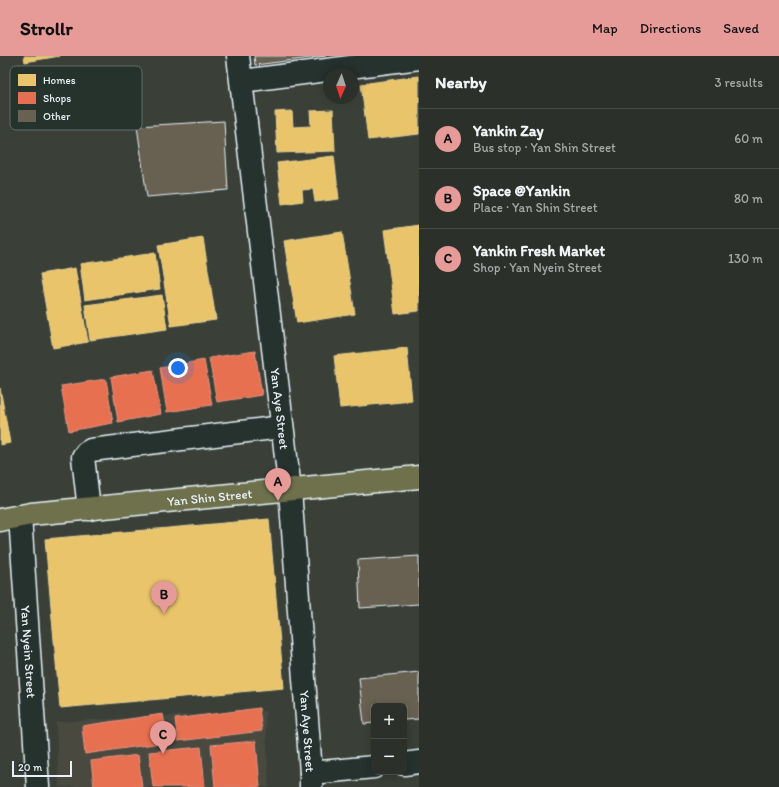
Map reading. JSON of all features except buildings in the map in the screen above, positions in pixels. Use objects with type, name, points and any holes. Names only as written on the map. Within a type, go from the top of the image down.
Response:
[{"type":"main road","name":"Yan Shin Street","points":[[10,518],[31,514],[419,477]]},
{"type":"street","name":"Yan Aye Street","points":[[238,56],[290,490],[311,780]]},
{"type":"street","points":[[242,81],[419,58]]},
{"type":"street","points":[[89,509],[83,457],[86,452],[92,450],[282,427]]},
{"type":"street","name":"Yan Nyein Street","points":[[10,518],[38,787]]},
{"type":"street","points":[[407,764],[419,762]]},
{"type":"street","points":[[311,780],[371,768]]},
{"type":"shaded area","points":[[265,711],[269,787],[59,787],[56,722]]},
{"type":"place","name":"Yankin Zay","points":[[278,501]]},
{"type":"place","name":"Space @Yankin","points":[[164,614]]},
{"type":"place","name":"Yankin Fresh Market","points":[[163,754]]}]
